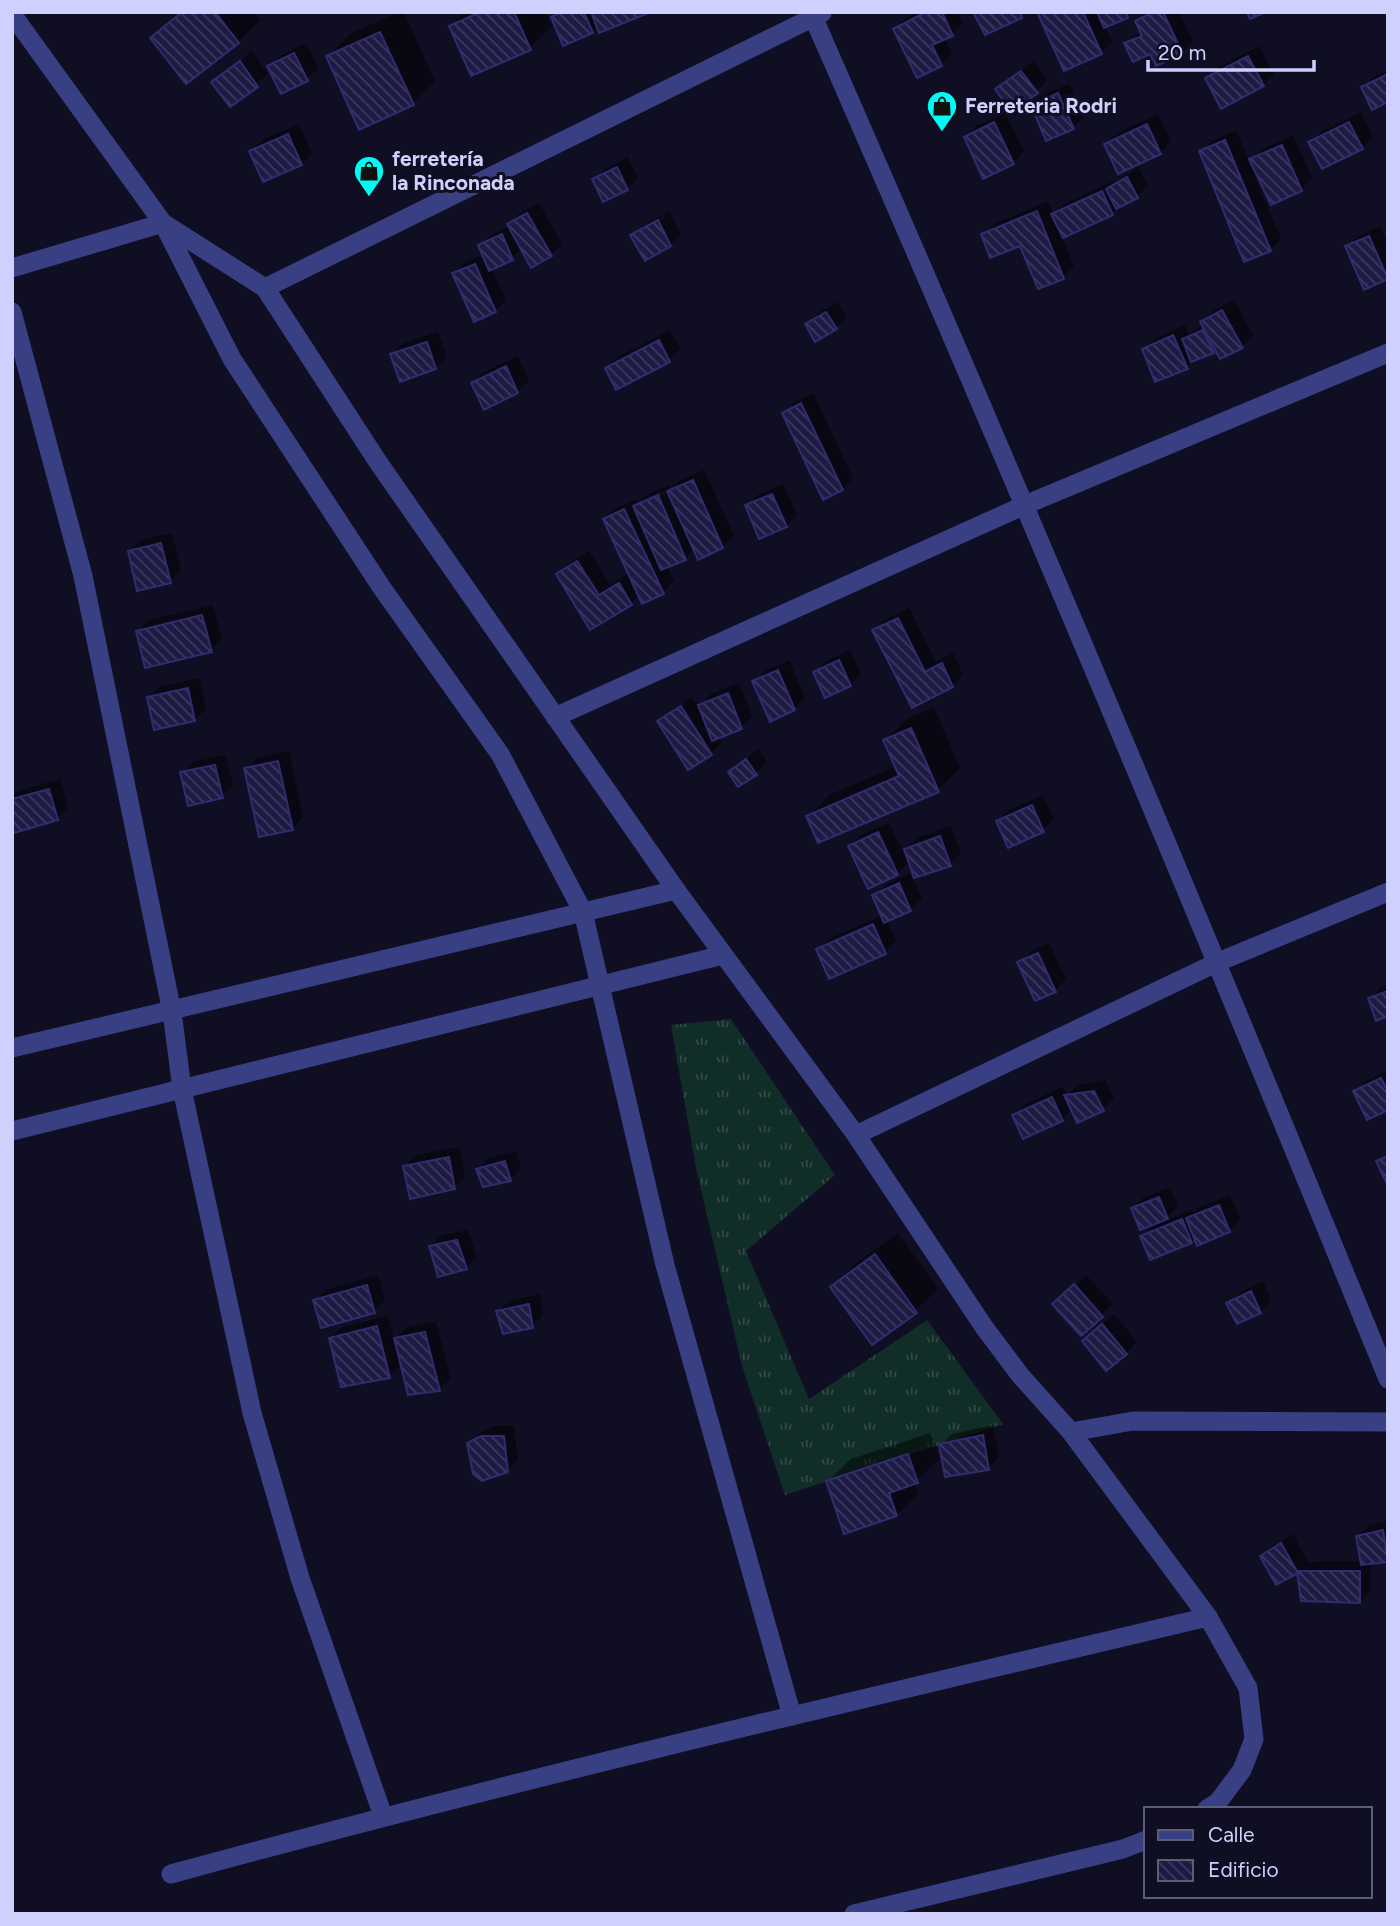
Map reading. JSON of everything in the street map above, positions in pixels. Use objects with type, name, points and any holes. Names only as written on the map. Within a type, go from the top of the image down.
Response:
[{"type":"street","points":[[12,14],[163,223],[232,359],[382,588],[500,754],[583,912],[665,1265],[792,1716]]},
{"type":"street","points":[[265,288],[816,14],[1218,962],[1388,1379]]},
{"type":"street","points":[[12,268],[163,223],[265,288],[378,462],[676,890],[856,1135],[984,1327],[1020,1375],[1071,1432],[1208,1617],[1248,1688],[1254,1739],[1242,1770],[1218,1802],[1210,1807]]},
{"type":"street","points":[[12,312],[83,576],[172,1012],[182,1089],[252,1413],[300,1578],[383,1816]]},
{"type":"street","points":[[555,717],[1025,505],[1388,353]]},
{"type":"street","points":[[12,1048],[676,890]]},
{"type":"street","points":[[856,1135],[1218,962],[1388,892]]},
{"type":"street","points":[[12,1131],[723,955]]},
{"type":"street","points":[[1071,1432],[1133,1422],[1388,1422]]},
{"type":"street","points":[[171,1874],[383,1816],[1208,1617]]},
{"type":"street","points":[[854,1914],[1123,1849],[1144,1841]]},
{"type":"green space","points":[[731,1019],[835,1175],[746,1251],[809,1399],[927,1320],[1003,1424],[785,1495],[742,1366],[696,1168],[671,1025]]},
{"type":"building","points":[[182,12],[215,12],[239,43],[186,84],[150,38]]},
{"type":"building","points":[[480,12],[514,12],[531,50],[471,76],[449,26]]},
{"type":"building","points":[[562,12],[584,12],[593,33],[563,46],[551,17]]},
{"type":"building","points":[[591,12],[651,12],[599,33]]},
{"type":"building","points":[[926,12],[942,12],[953,36],[932,45],[942,66],[917,78],[893,29]]},
{"type":"building","points":[[973,12],[1020,12],[1022,18],[985,35]]},
{"type":"building","points":[[1037,12],[1083,12],[1102,54],[1064,71]]},
{"type":"building","points":[[1097,12],[1126,12],[1128,18],[1104,28]]},
{"type":"building","points":[[1153,12],[1163,12],[1183,54],[1156,66],[1150,54],[1133,62],[1124,43],[1142,36],[1135,21]]},
{"type":"building","points":[[1247,12],[1266,12],[1250,19]]},
{"type":"building","points":[[380,32],[414,105],[359,130],[326,56]]},
{"type":"building","points":[[294,53],[308,81],[281,94],[267,66]]},
{"type":"building","points":[[1248,56],[1264,86],[1221,109],[1205,78]]},
{"type":"building","points":[[240,61],[258,87],[230,107],[211,82]]},
{"type":"building","points":[[1021,71],[1038,93],[1011,112],[995,89]]},
{"type":"building","points":[[1388,74],[1388,102],[1372,110],[1361,87]]},
{"type":"building","points":[[1058,93],[1074,129],[1046,141],[1031,105]]},
{"type":"building","points":[[994,122],[1014,164],[983,179],[964,137]]},
{"type":"building","points":[[1349,122],[1363,149],[1322,169],[1308,142]]},
{"type":"building","points":[[1147,124],[1161,154],[1118,174],[1104,144]]},
{"type":"building","points":[[288,134],[302,165],[263,182],[249,151]]},
{"type":"building","points":[[1225,140],[1271,251],[1244,262],[1199,151]]},
{"type":"building","points":[[1282,145],[1302,191],[1271,205],[1249,159]]},
{"type":"building","points":[[617,167],[628,190],[603,202],[592,179]]},
{"type":"building","points":[[1127,177],[1138,198],[1116,209],[1106,189]]},
{"type":"building","points":[[1102,191],[1113,215],[1063,238],[1051,214]]},
{"type":"building","points":[[1037,211],[1064,279],[1038,289],[1020,246],[990,258],[981,234]]},
{"type":"building","points":[[527,213],[552,256],[531,268],[507,224]]},
{"type":"building","points":[[658,220],[671,246],[645,261],[630,235]]},
{"type":"building","points":[[502,234],[513,260],[489,271],[478,245]]},
{"type":"building","points":[[1369,236],[1388,279],[1364,290],[1345,246]]},
{"type":"building","points":[[475,264],[496,312],[474,322],[452,273]]},
{"type":"building","points":[[1222,310],[1243,348],[1220,359],[1200,322]]},
{"type":"building","points":[[826,312],[837,329],[815,342],[805,324]]},
{"type":"building","points":[[1203,330],[1214,353],[1191,362],[1182,339]]},
{"type":"building","points":[[1173,335],[1188,369],[1155,382],[1142,349]]},
{"type":"building","points":[[659,340],[670,362],[616,390],[605,368]]},
{"type":"building","points":[[427,342],[436,369],[400,382],[390,354]]},
{"type":"building","points":[[506,366],[518,393],[484,410],[471,383]]},
{"type":"building","points":[[801,403],[843,490],[823,500],[782,413]]},
{"type":"building","points":[[693,480],[723,548],[698,560],[667,491]]},
{"type":"building","points":[[772,494],[787,527],[759,539],[745,505]]},
{"type":"building","points":[[658,495],[686,560],[661,570],[633,506]]},
{"type":"building","points":[[624,509],[664,594],[642,604],[603,519]]},
{"type":"building","points":[[161,543],[171,583],[137,591],[128,551]]},
{"type":"building","points":[[577,561],[599,595],[619,583],[632,605],[590,630],[556,574]]},
{"type":"building","points":[[202,615],[212,652],[145,668],[136,631]]},
{"type":"building","points":[[898,618],[925,672],[942,663],[953,687],[912,708],[872,630]]},
{"type":"building","points":[[839,660],[851,686],[825,698],[813,672]]},
{"type":"building","points":[[778,670],[795,710],[770,722],[752,681]]},
{"type":"building","points":[[188,688],[195,721],[154,730],[147,697]]},
{"type":"building","points":[[728,693],[742,729],[712,741],[698,705]]},
{"type":"building","points":[[681,706],[712,755],[688,770],[657,721]]},
{"type":"building","points":[[911,728],[939,792],[818,843],[806,816],[899,776],[883,740]]},
{"type":"building","points":[[746,759],[757,775],[738,787],[728,772]]},
{"type":"building","points":[[278,761],[293,830],[259,837],[244,768]]},
{"type":"building","points":[[215,765],[223,798],[188,806],[180,772]]},
{"type":"building","points":[[49,789],[58,820],[14,833],[12,799]]},
{"type":"building","points":[[1032,805],[1044,832],[1008,848],[996,821]]},
{"type":"building","points":[[878,832],[898,875],[868,889],[848,846]]},
{"type":"building","points":[[940,836],[951,866],[914,878],[904,849]]},
{"type":"building","points":[[899,883],[911,911],[884,923],[872,895]]},
{"type":"building","points":[[873,924],[886,954],[829,979],[816,949]]},
{"type":"building","points":[[1038,953],[1056,992],[1035,1001],[1017,962]]},
{"type":"building","points":[[1388,991],[1388,1016],[1376,1021],[1368,998]]},
{"type":"building","points":[[1381,1078],[1388,1092],[1388,1110],[1367,1120],[1353,1091]]},
{"type":"building","points":[[1094,1091],[1104,1111],[1077,1123],[1064,1095]]},
{"type":"building","points":[[1052,1097],[1063,1121],[1023,1139],[1012,1115]]},
{"type":"building","points":[[1388,1156],[1388,1186],[1376,1161]]},
{"type":"building","points":[[449,1157],[455,1189],[410,1199],[403,1166]]},
{"type":"building","points":[[505,1161],[511,1181],[483,1187],[476,1169]]},
{"type":"building","points":[[1159,1197],[1168,1219],[1140,1230],[1131,1208]]},
{"type":"building","points":[[1219,1205],[1230,1232],[1197,1246],[1186,1218]]},
{"type":"building","points":[[1182,1219],[1192,1243],[1150,1260],[1140,1236]]},
{"type":"building","points":[[457,1240],[467,1269],[438,1277],[429,1246]]},
{"type":"building","points":[[875,1254],[917,1313],[872,1345],[830,1287]]},
{"type":"building","points":[[1074,1284],[1103,1317],[1081,1336],[1052,1304]]},
{"type":"building","points":[[367,1285],[375,1313],[321,1328],[313,1300]]},
{"type":"building","points":[[1251,1291],[1261,1313],[1237,1324],[1226,1303]]},
{"type":"building","points":[[529,1304],[533,1328],[503,1334],[496,1311]]},
{"type":"building","points":[[1102,1324],[1127,1354],[1106,1371],[1082,1341]]},
{"type":"building","points":[[377,1326],[390,1378],[341,1387],[329,1338]]},
{"type":"building","points":[[425,1332],[440,1391],[408,1395],[394,1338]]},
{"type":"building","points":[[983,1435],[989,1470],[945,1477],[939,1444]]},
{"type":"building","points":[[481,1436],[504,1436],[508,1472],[482,1481],[473,1474],[467,1443]]},
{"type":"building","points":[[908,1454],[918,1483],[889,1493],[897,1516],[844,1534],[826,1481]]},
{"type":"building","points":[[1383,1530],[1388,1562],[1361,1565],[1356,1536]]},
{"type":"building","points":[[1281,1543],[1298,1573],[1276,1585],[1260,1556]]},
{"type":"building","points":[[1297,1571],[1360,1571],[1360,1603],[1301,1601]]},
{"type":"place","name":"Ferreteria Rodri","points":[[942,133]]},
{"type":"place","name":"ferretería la Rinconada","points":[[369,198]]}]
